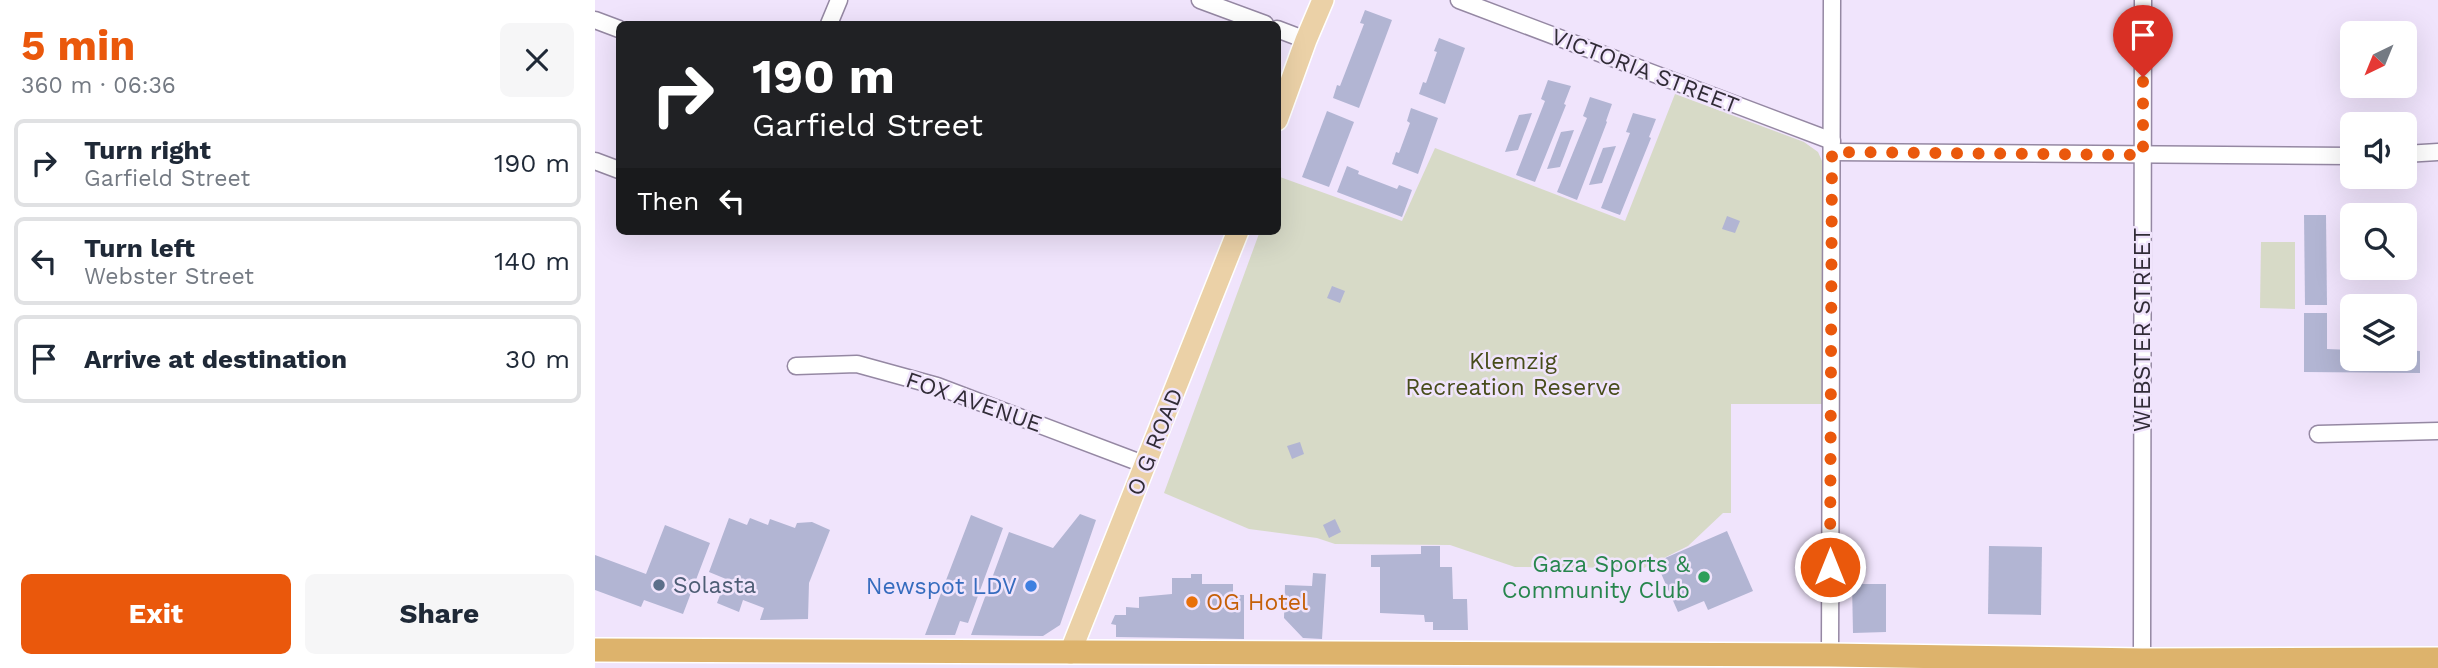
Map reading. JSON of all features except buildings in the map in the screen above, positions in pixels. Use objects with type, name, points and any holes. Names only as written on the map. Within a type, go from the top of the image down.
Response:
[{"type":"highway","points":[[595,650],[725,658],[1068,661],[1834,661],[2144,664],[2438,659]]},
{"type":"main road","points":[[1281,109],[1323,0]]},
{"type":"main road","name":"O G ROAD","points":[[1068,661],[1236,235]]},
{"type":"street","points":[[830,21],[838,0]]},
{"type":"street","points":[[1201,0],[1257,21]]},
{"type":"street","name":"VICTORIA STREET","points":[[1459,0],[1832,146]]},
{"type":"street","points":[[1832,0],[1834,661]]},
{"type":"street","name":"WEBSTER STREET","points":[[2143,0],[2144,664]]},
{"type":"street","points":[[595,20],[616,28]]},
{"type":"street","points":[[1281,31],[1306,40]]},
{"type":"street","points":[[1832,146],[2143,155],[2340,156]]},
{"type":"street","points":[[2417,153],[2438,152]]},
{"type":"street","points":[[595,161],[616,169]]},
{"type":"street","name":"FOX AVENUE","points":[[796,366],[857,364],[870,367],[937,386],[1146,465]]},
{"type":"street","points":[[2318,435],[2438,431]]},
{"type":"green space","name":"Klemzig Recreation Reserve","points":[[1675,94],[1804,142],[1818,152],[1822,161],[1823,404],[1731,404],[1731,513],[1723,513],[1688,546],[1644,568],[1515,567],[1450,545],[1335,544],[1317,538],[1249,529],[1164,493],[1259,235],[1281,235],[1281,177],[1402,221],[1435,148],[1625,221]]},
{"type":"green space","points":[[2261,242],[2295,242],[2295,309],[2260,308]]},
{"type":"place","name":"Gaza Sports & Community Club","points":[[1704,577]]},
{"type":"place","name":"Solasta","points":[[659,585]]},
{"type":"place","name":"Newspot LDV","points":[[1031,586]]},
{"type":"place","name":"OG Hotel","points":[[1192,602]]},
{"type":"route","points":[[1830,567],[1832,152],[2143,155],[2143,77]]}]
